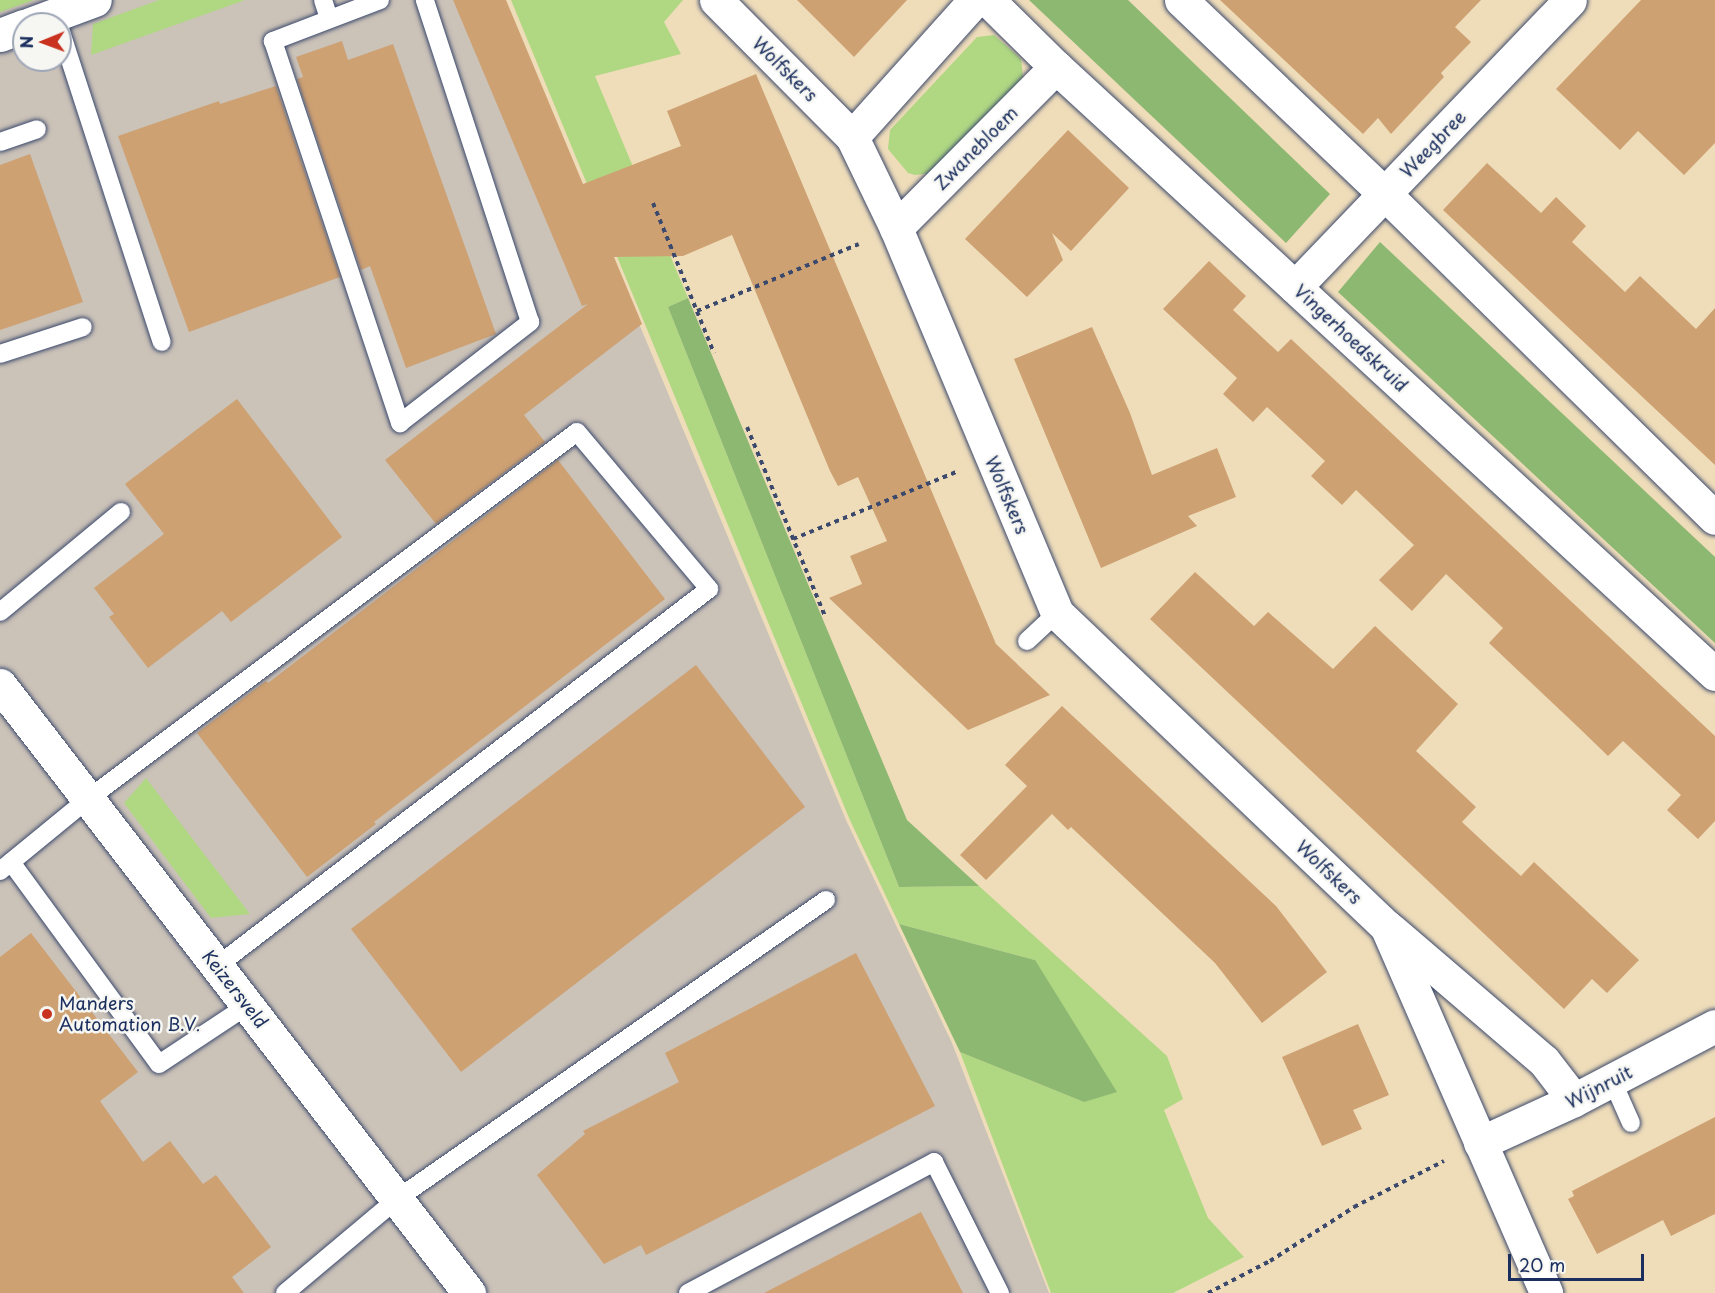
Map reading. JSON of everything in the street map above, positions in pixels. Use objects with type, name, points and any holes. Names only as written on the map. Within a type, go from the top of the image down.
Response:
[{"type":"street","points":[[72,12],[95,0]]},
{"type":"street","name":"Wolfskers","points":[[717,0],[852,137],[896,228],[1057,613],[1386,926],[1545,1061],[1574,1100]]},
{"type":"street","points":[[852,137],[975,0]]},
{"type":"street","name":"Vingerhoedskruid","points":[[988,0],[1056,67],[1715,674]]},
{"type":"street","points":[[1181,0],[1385,194],[1715,518]]},
{"type":"street","name":"Weegbree","points":[[1295,287],[1570,0]]},
{"type":"street","name":"Zwanebloem","points":[[896,228],[1056,67]]},
{"type":"street","name":"Keizersveld","points":[[0,685],[470,1293]]},
{"type":"street","name":"Wolfskers","points":[[1386,926],[1546,1293]]},
{"type":"street","name":"Wijnruit","points":[[1480,1143],[1574,1100],[1715,1026]]},
{"type":"lane","points":[[323,0],[329,19]]},
{"type":"lane","points":[[380,0],[273,41],[400,423],[530,322],[425,0]]},
{"type":"lane","points":[[68,72],[162,342]]},
{"type":"lane","points":[[0,142],[37,129]]},
{"type":"lane","points":[[0,354],[83,327]]},
{"type":"lane","points":[[217,966],[709,589],[577,432],[88,799],[5,866],[159,1064],[248,1005]]},
{"type":"lane","points":[[0,612],[121,512]]},
{"type":"lane","points":[[1027,641],[1057,613]]},
{"type":"lane","points":[[285,1293],[397,1198],[826,900]]},
{"type":"lane","points":[[1612,1080],[1631,1123]]},
{"type":"lane","points":[[688,1293],[934,1162],[1000,1293]]},
{"type":"path","points":[[653,203],[714,353]]},
{"type":"path","points":[[697,311],[859,244]]},
{"type":"path","points":[[747,427],[825,616]]},
{"type":"path","points":[[793,538],[956,472]]},
{"type":"path","points":[[1208,1293],[1270,1261],[1354,1208],[1480,1143]]},
{"type":"shaded area","points":[[0,0],[504,0],[846,820],[952,1043],[1049,1293],[0,1293]]},
{"type":"green space","points":[[0,0],[34,0],[0,12]]},
{"type":"green space","points":[[159,0],[245,0],[91,55],[93,24]]},
{"type":"green space","points":[[511,0],[683,0],[664,22],[681,54],[595,76],[688,298],[668,307],[899,887],[979,886],[1167,1056],[1183,1099],[1164,1110],[1208,1218],[1244,1257],[1173,1293],[1051,1293],[960,1052],[1084,1102],[1035,960],[899,924],[849,818]]},
{"type":"green space","points":[[1029,0],[1128,0],[1330,194],[1286,243]]},
{"type":"green space","points":[[994,35],[1021,59],[1023,77],[1020,82],[933,173],[915,175],[908,173],[888,149],[890,130],[977,37]]},
{"type":"green space","points":[[1380,242],[1715,557],[1715,643],[1338,292]]},
{"type":"green space","points":[[688,298],[907,820],[979,886],[899,887],[668,307]]},
{"type":"green space","points":[[146,778],[250,914],[211,918],[124,803]]},
{"type":"green space","points":[[899,924],[1035,960],[1117,1092],[1084,1102],[960,1052]]},
{"type":"building","points":[[453,0],[506,0],[583,184],[681,146],[667,111],[756,74],[996,644],[1050,695],[968,730],[829,598],[862,584],[850,556],[887,541],[858,477],[838,486],[830,471],[732,235],[683,256],[614,257],[642,324],[524,415],[545,442],[436,524],[385,460],[588,304],[582,306]]},
{"type":"building","points":[[797,0],[907,0],[854,57]]},
{"type":"building","points":[[1220,0],[1481,0],[1455,27],[1471,42],[1441,73],[1444,77],[1391,134],[1378,118],[1363,134]]},
{"type":"building","points":[[1641,0],[1715,0],[1715,143],[1684,175],[1638,131],[1620,150],[1556,89]]},
{"type":"building","points":[[342,41],[348,60],[393,44],[496,334],[406,368],[370,266],[361,270],[297,79],[303,77],[296,57]]},
{"type":"building","points":[[276,86],[340,277],[189,332],[118,136],[219,101],[220,104]]},
{"type":"building","points":[[1068,130],[1129,188],[1071,251],[1052,233],[1063,260],[1027,297],[965,239]]},
{"type":"building","points":[[30,154],[83,302],[0,330],[0,165]]},
{"type":"building","points":[[1487,163],[1541,213],[1556,197],[1586,226],[1572,242],[1625,292],[1640,276],[1696,329],[1715,308],[1715,465],[1443,210]]},
{"type":"building","points":[[1209,261],[1246,296],[1233,310],[1278,352],[1291,339],[1715,736],[1715,821],[1698,839],[1667,810],[1681,795],[1623,741],[1608,756],[1489,643],[1503,628],[1446,574],[1412,611],[1379,580],[1414,545],[1356,490],[1342,505],[1311,476],[1325,461],[1267,407],[1253,422],[1223,394],[1237,378],[1163,309]]},
{"type":"building","points":[[1092,327],[1130,413],[1152,475],[1217,448],[1236,497],[1188,516],[1197,526],[1101,568],[1014,359]]},
{"type":"building","points":[[237,399],[342,537],[231,622],[222,611],[148,668],[109,617],[114,614],[94,588],[164,534],[125,484]]},
{"type":"building","points":[[558,460],[665,599],[374,822],[376,824],[307,877],[197,733],[266,681],[268,683]]},
{"type":"building","points":[[1195,572],[1254,626],[1268,612],[1333,669],[1375,626],[1458,704],[1416,751],[1476,807],[1462,822],[1521,876],[1534,862],[1639,960],[1607,993],[1592,979],[1564,1009],[1150,619]]},
{"type":"building","points":[[696,665],[805,807],[461,1072],[351,929]]},
{"type":"building","points":[[1062,706],[1276,906],[1327,972],[1262,1023],[1215,963],[1071,827],[1068,830],[1052,814],[986,880],[960,855],[1027,786],[1005,765]]},
{"type":"building","points":[[31,933],[138,1072],[100,1101],[143,1162],[170,1141],[203,1184],[216,1175],[271,1247],[232,1277],[244,1293],[0,1293],[0,957]]},
{"type":"building","points":[[856,953],[935,1106],[646,1255],[641,1245],[604,1264],[537,1175],[585,1134],[583,1131],[679,1082],[665,1053]]},
{"type":"building","points":[[1358,1024],[1389,1095],[1353,1110],[1362,1129],[1322,1146],[1282,1057]]},
{"type":"building","points":[[1715,1117],[1715,1214],[1671,1236],[1663,1220],[1597,1254],[1568,1199],[1574,1196],[1572,1191]]},
{"type":"building","points":[[921,1212],[963,1293],[764,1293]]},
{"type":"place","name":"Manders Automation B.V.","points":[[47,1014]]}]
